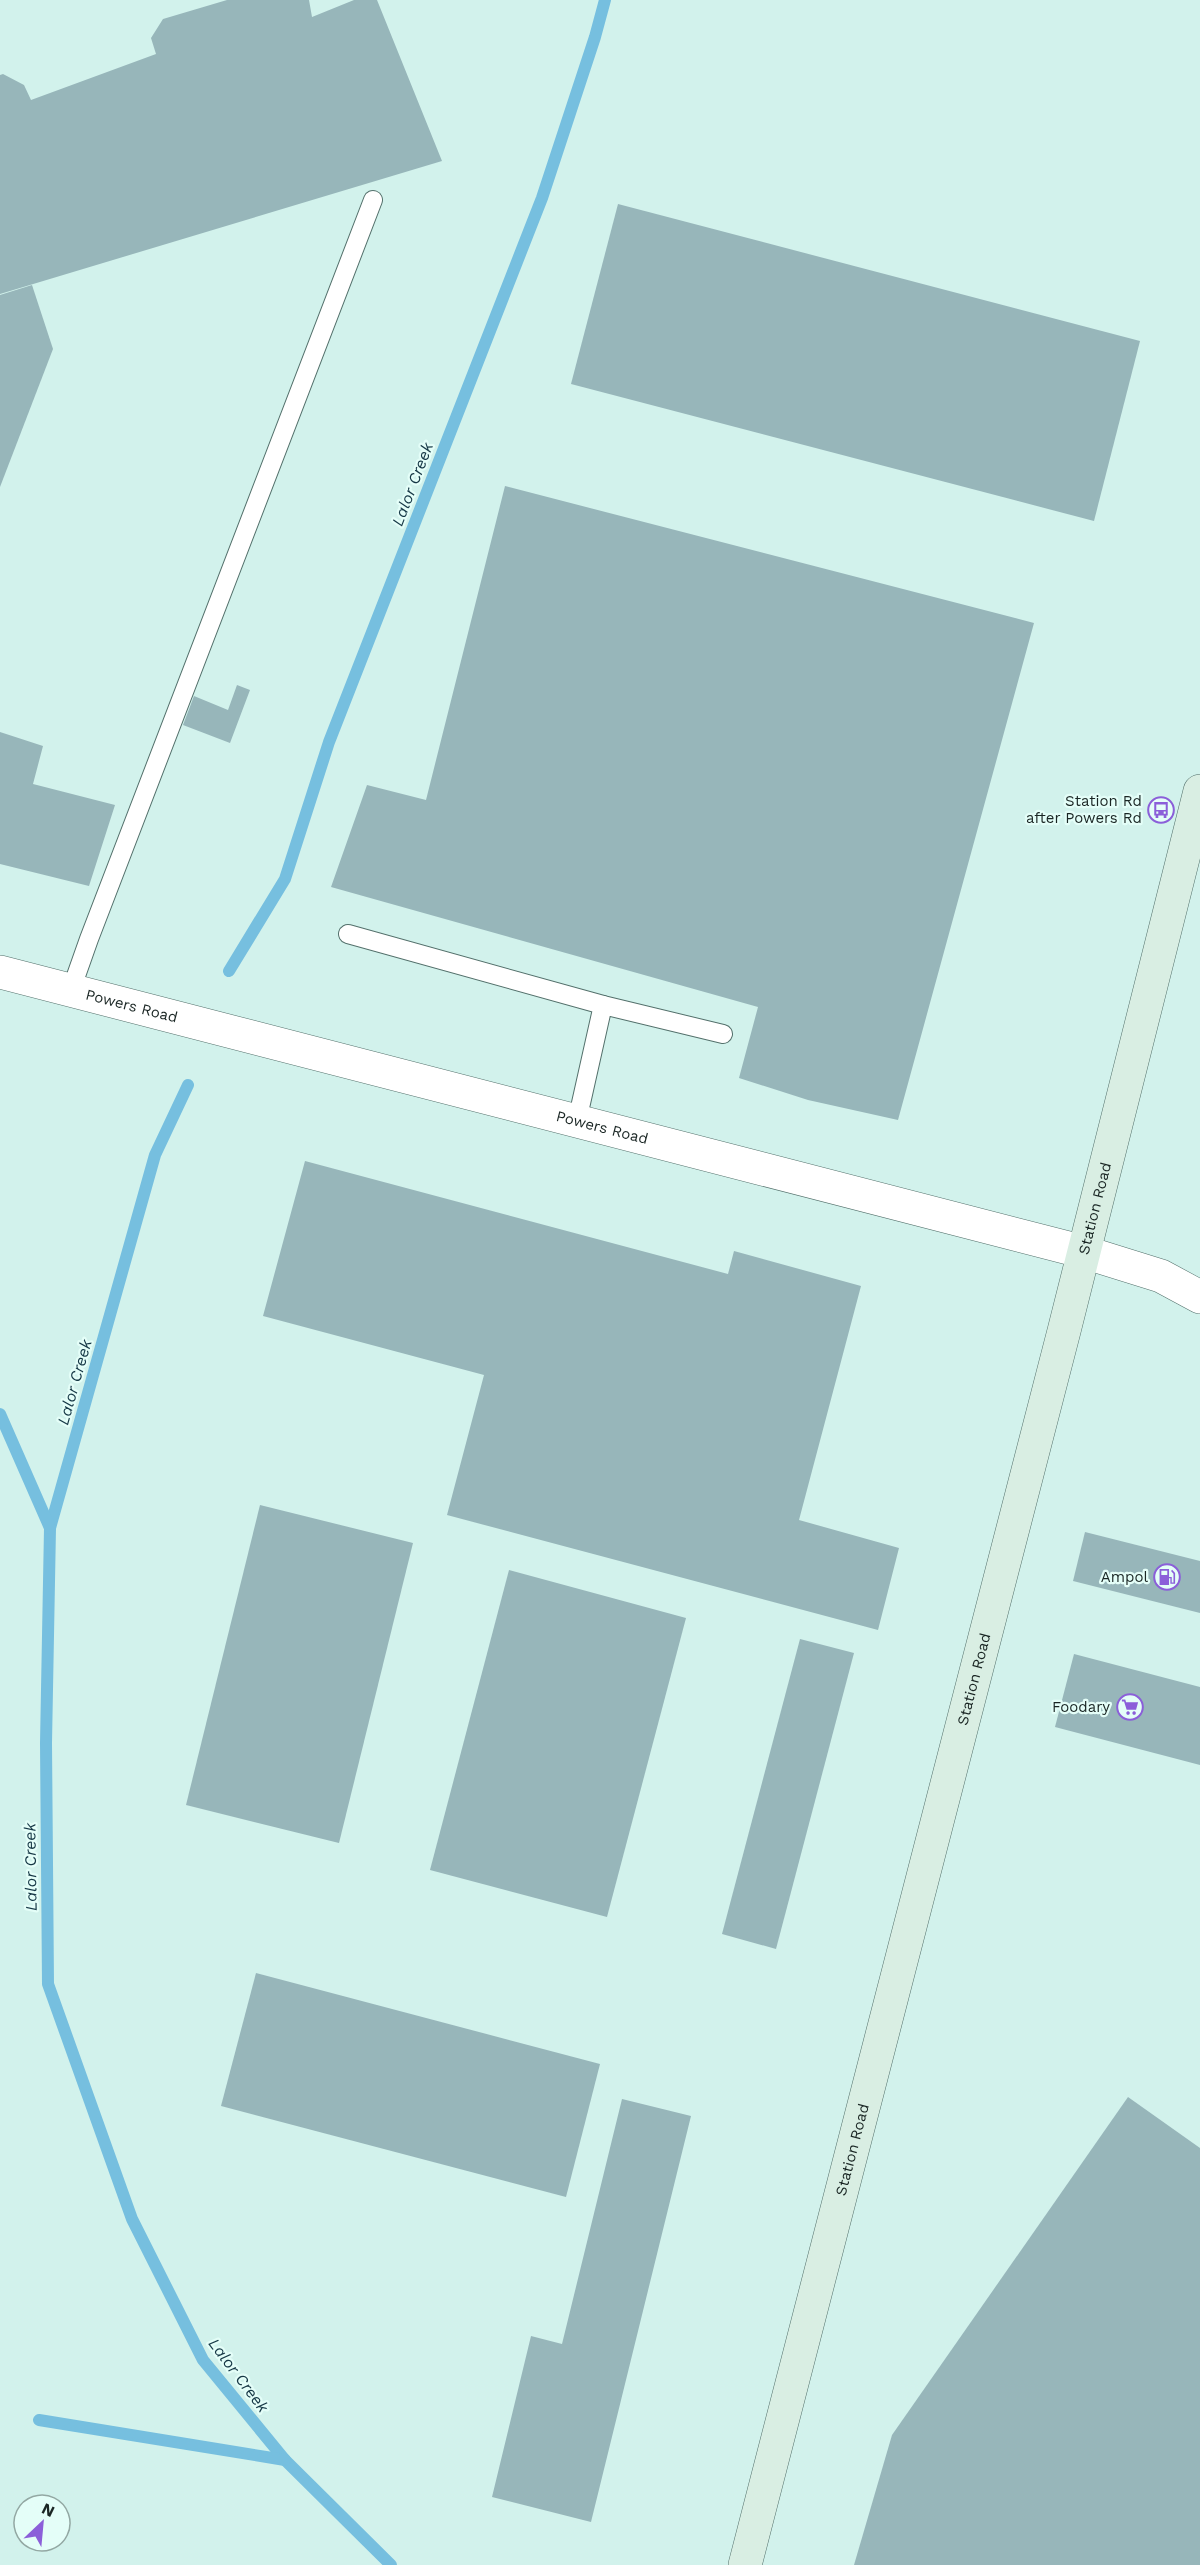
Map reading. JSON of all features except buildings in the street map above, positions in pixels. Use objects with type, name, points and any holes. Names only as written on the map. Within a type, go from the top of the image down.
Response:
[{"type":"main road","name":"Station Road","points":[[745,2565],[1084,1252],[1200,791]]},
{"type":"street","name":"Powers Road","points":[[0,972],[1084,1252],[1161,1276],[1200,1297]]},
{"type":"lane","points":[[71,990],[93,927],[373,200]]},
{"type":"lane","points":[[348,934],[603,1005],[723,1034]]},
{"type":"lane","points":[[577,1121],[603,1005]]},
{"type":"waterway","name":"Lalor Creek","points":[[229,971],[285,879],[329,742],[542,198],[605,0]]},
{"type":"waterway","name":"Lalor Creek","points":[[188,1085],[155,1155],[50,1528],[46,1743],[48,1984],[132,2219],[203,2360],[285,2460],[391,2565]]},
{"type":"waterway","points":[[0,1414],[50,1528]]},
{"type":"waterway","points":[[39,2420],[285,2460]]},
{"type":"place","name":"Station Rd after Powers Rd","points":[[1161,810]]},
{"type":"place","name":"Ampol","points":[[1167,1577]]},
{"type":"place","name":"Foodary","points":[[1130,1707]]}]
